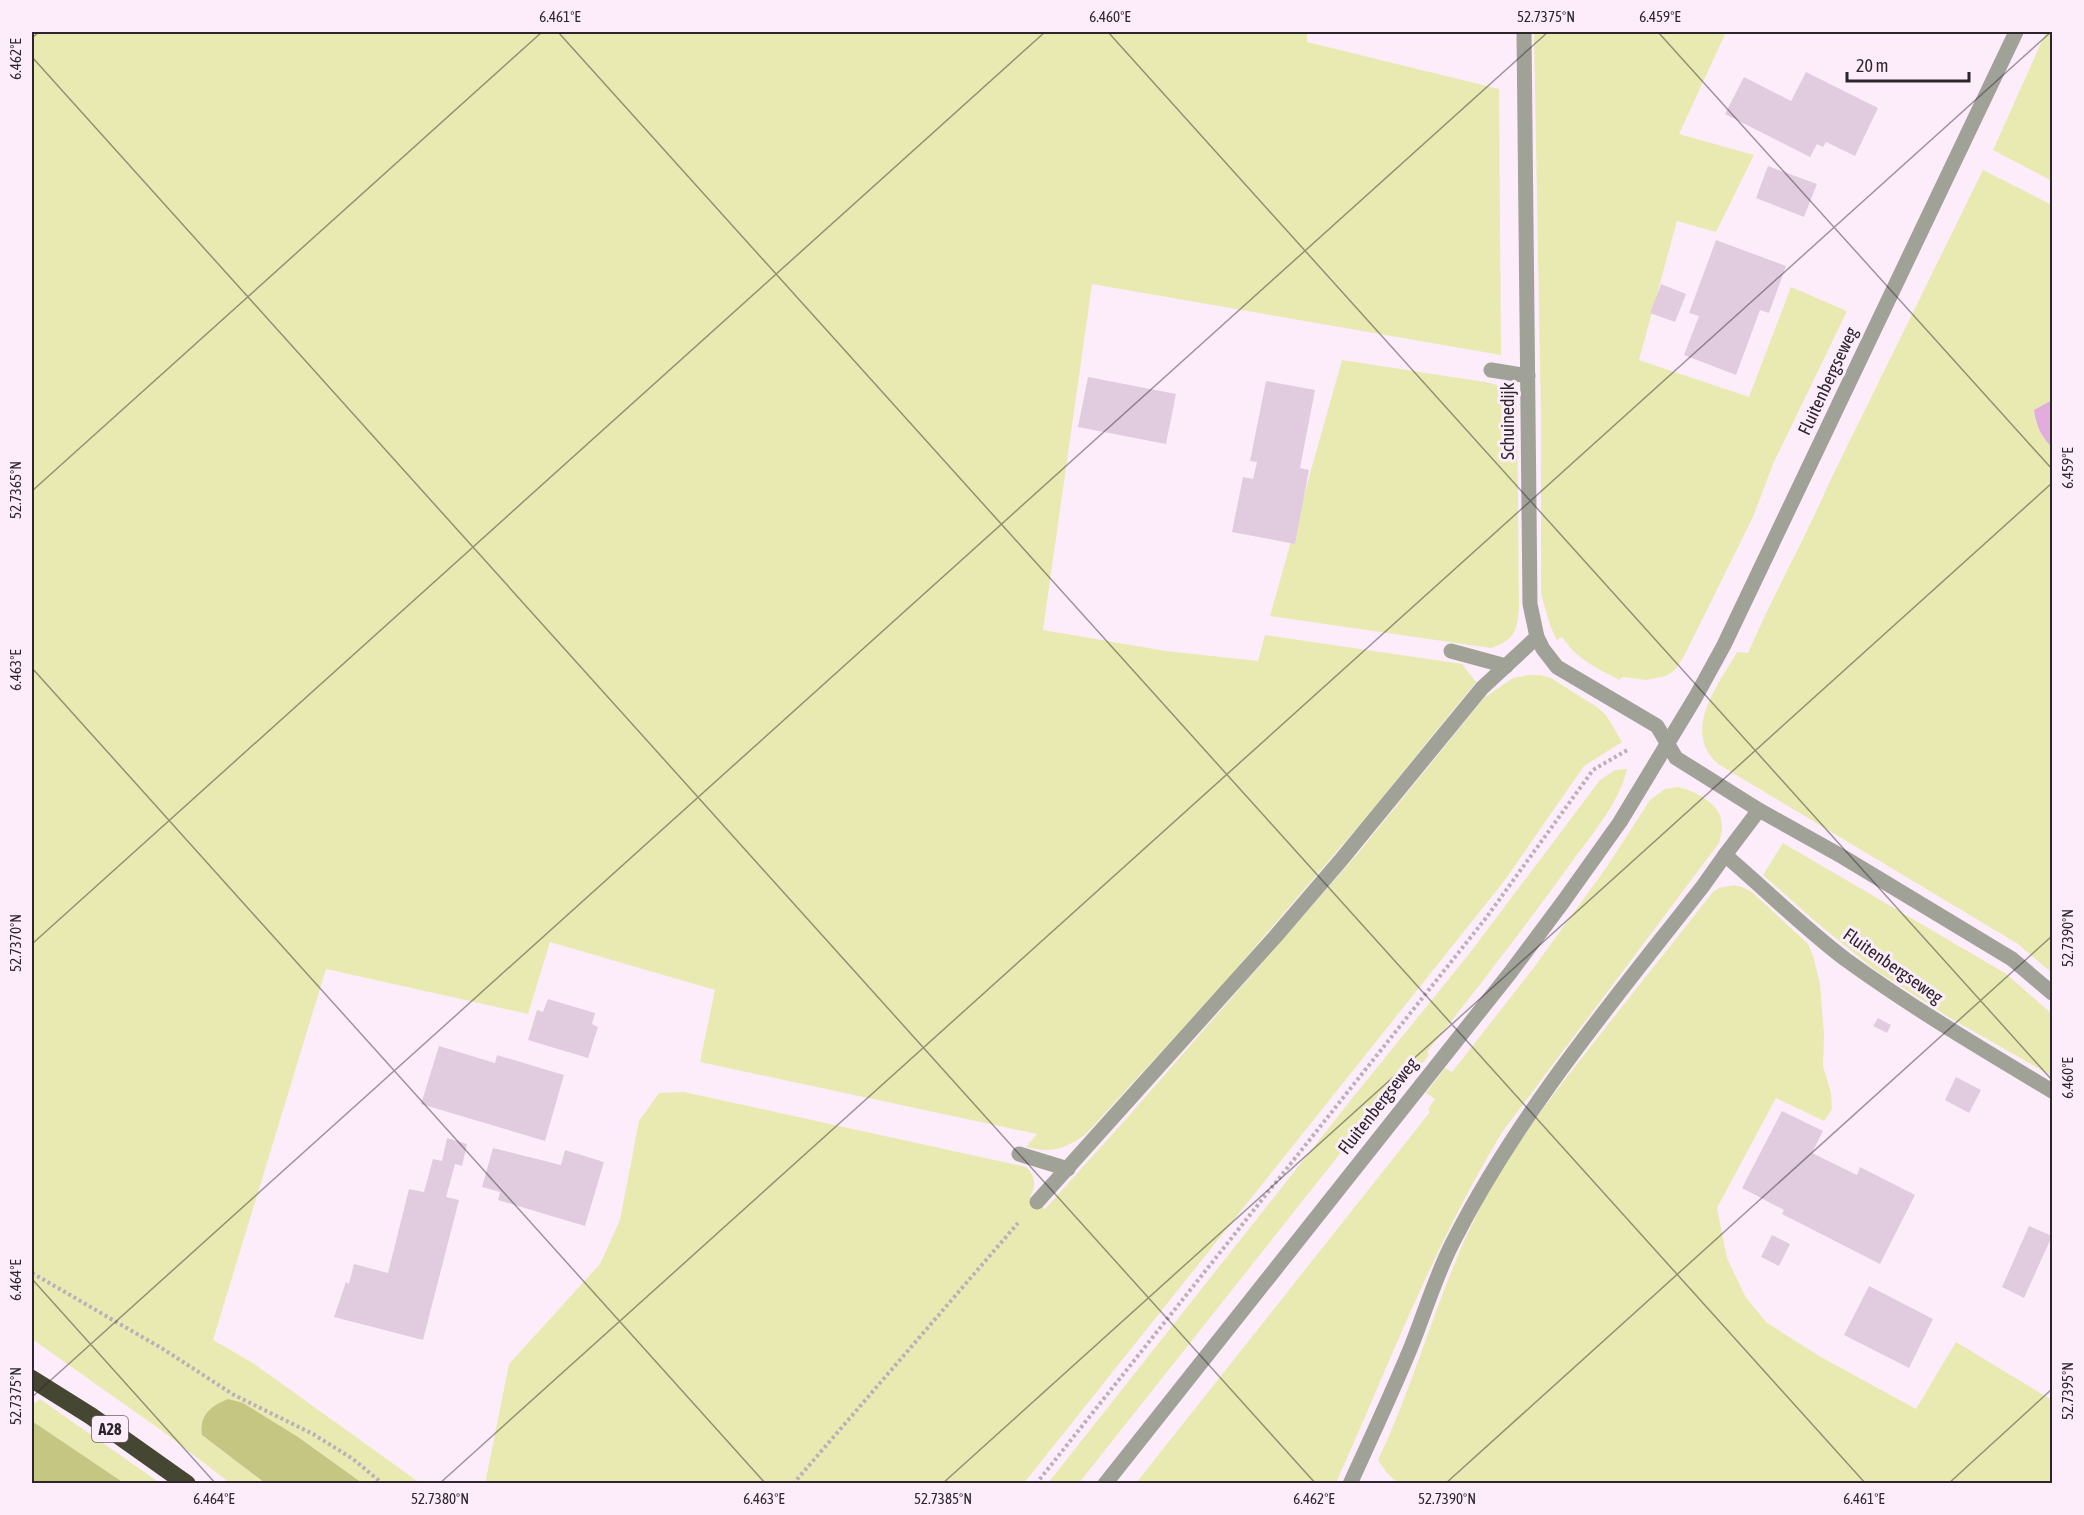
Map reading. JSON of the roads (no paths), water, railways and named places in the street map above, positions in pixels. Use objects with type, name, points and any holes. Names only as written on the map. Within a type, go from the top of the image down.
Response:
[{"type":"highway","name":"A28","points":[[32,1379],[91,1416],[187,1484]]},
{"type":"street","name":"Schuinedijk","points":[[1524,32],[1530,604],[1537,637],[1557,667],[1657,726],[1668,744]]},
{"type":"street","name":"Fluitenbergseweg","points":[[1105,1484],[1510,973],[1620,822],[1668,744],[1724,645],[2016,32]]},
{"type":"street","points":[[1491,370],[1527,376]]},
{"type":"street","points":[[1037,1202],[1275,937],[1482,688],[1537,637]]},
{"type":"street","points":[[1451,651],[1506,666]]},
{"type":"street","points":[[1668,744],[1676,758],[1759,810],[1843,857],[2012,959],[2052,993]]},
{"type":"street","points":[[1350,1484],[1377,1426],[1452,1243],[1506,1148],[1535,1104],[1759,810]]},
{"type":"street","name":"Fluitenbergseweg","points":[[1725,855],[1844,958],[1942,1024],[2052,1091]]},
{"type":"street","points":[[1019,1154],[1068,1169]]}]
